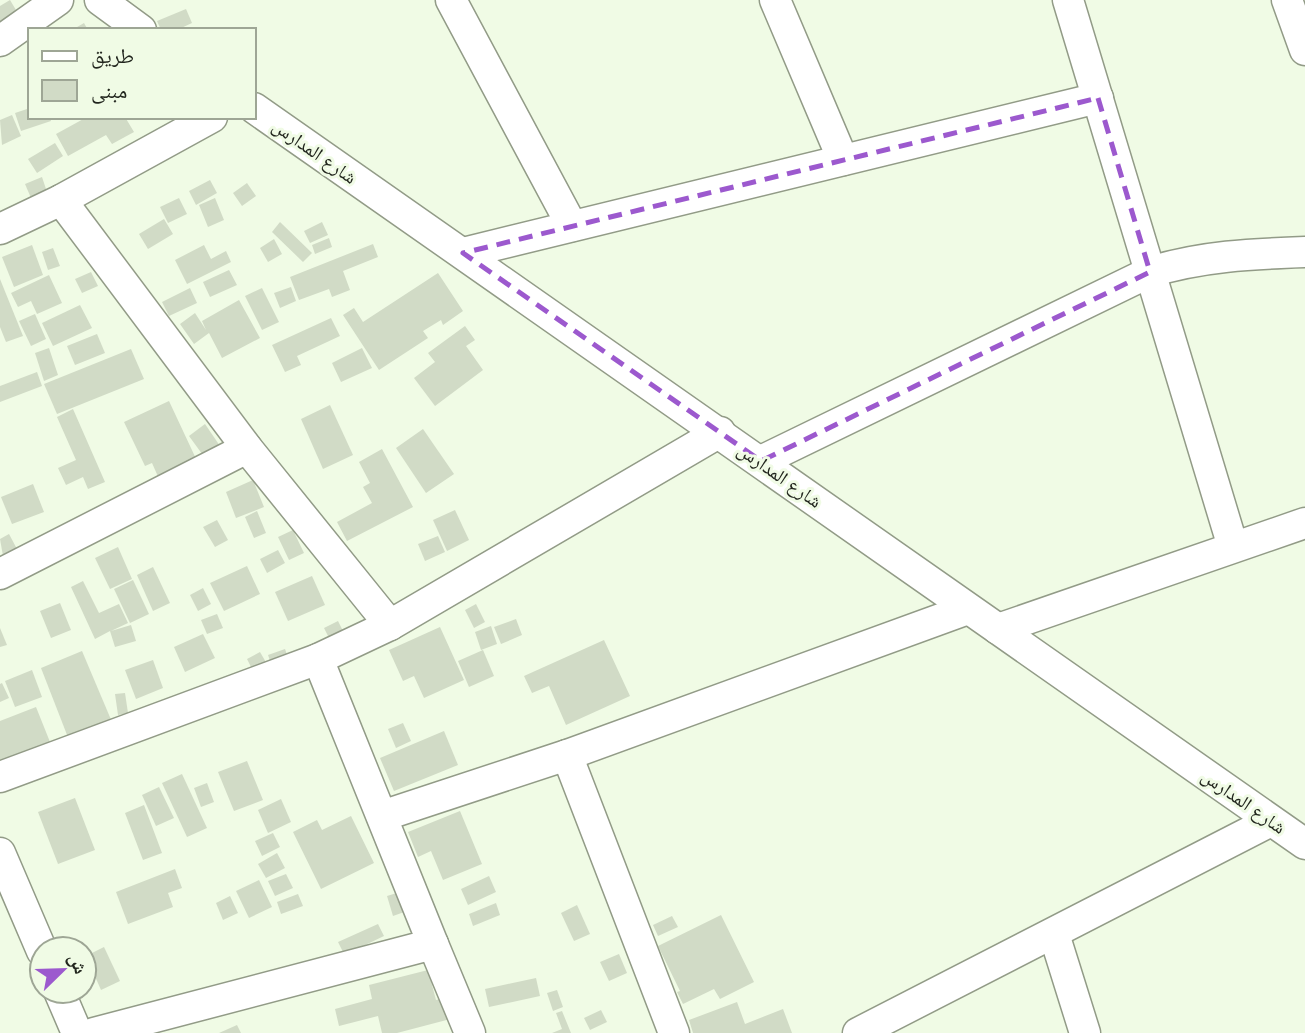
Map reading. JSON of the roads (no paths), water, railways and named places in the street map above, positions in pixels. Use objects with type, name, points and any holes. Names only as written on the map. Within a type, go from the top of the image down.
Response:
[{"type":"street","points":[[0,41],[58,0]]},
{"type":"street","points":[[451,0],[572,226]]},
{"type":"street","points":[[775,0],[843,160]]},
{"type":"street","points":[[1068,0],[1233,547]]},
{"type":"street","points":[[1287,0],[1305,50]]},
{"type":"street","points":[[463,253],[1098,98]]},
{"type":"street","name":"شارع المدارس","points":[[256,109],[1305,844]]},
{"type":"street","points":[[0,229],[61,200],[208,119]]},
{"type":"street","points":[[61,200],[247,447],[390,625]]},
{"type":"street","points":[[761,461],[1150,272],[1189,260],[1228,255],[1305,252]]},
{"type":"street","points":[[0,777],[318,659],[390,625],[720,432]]},
{"type":"street","points":[[0,574],[247,447]]},
{"type":"street","points":[[998,629],[1305,523]]},
{"type":"street","points":[[382,816],[567,755],[968,609]]},
{"type":"street","points":[[318,659],[470,1033]]},
{"type":"street","points":[[567,755],[674,1033]]},
{"type":"street","points":[[865,1031],[1272,821]]},
{"type":"street","points":[[2,862],[35,935]]},
{"type":"street","points":[[1054,934],[1085,1033]]},
{"type":"street","points":[[94,1033],[433,944]]},
{"type":"street","points":[[65,1005],[77,1033]]}]
